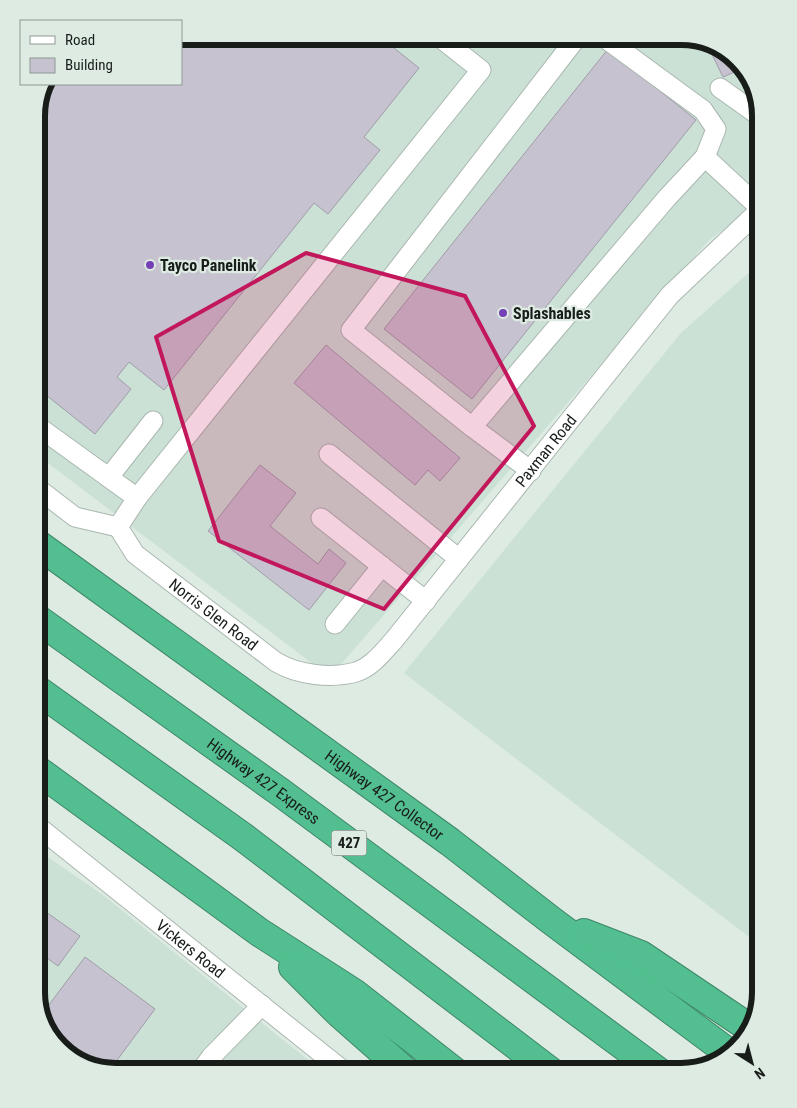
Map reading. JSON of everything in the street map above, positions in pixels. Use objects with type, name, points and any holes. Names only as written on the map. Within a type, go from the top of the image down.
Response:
[{"type":"highway","name":"Highway 427 Collector","points":[[45,550],[450,842],[552,921],[724,1048]]},
{"type":"highway","name":"Highway 427 Express","points":[[45,624],[280,792],[647,1063]]},
{"type":"highway","points":[[45,694],[243,837],[539,1063]]},
{"type":"highway","points":[[45,776],[259,932],[354,993],[443,1063]]},
{"type":"highway","points":[[552,921],[641,955],[744,1025]]},
{"type":"highway","points":[[259,932],[339,1013],[396,1063]]},
{"type":"street","points":[[45,494],[75,517],[118,527],[137,498],[481,70],[449,45]]},
{"type":"street","points":[[531,471],[351,330],[571,45]]},
{"type":"street","points":[[472,426],[666,199],[705,157],[716,129],[703,110],[614,45]]},
{"type":"street","points":[[720,88],[751,111]]},
{"type":"street","points":[[705,157],[752,201]]},
{"type":"street","name":"Paxman Road","points":[[326,676],[357,672],[368,665],[390,645],[670,295],[752,218]]},
{"type":"street","points":[[109,478],[153,421]]},
{"type":"street","points":[[45,432],[137,498]]},
{"type":"street","points":[[329,454],[459,560]]},
{"type":"street","points":[[321,518],[426,601]]},
{"type":"street","name":"Norris Glen Road","points":[[118,527],[135,554],[276,662],[288,669],[326,676]]},
{"type":"street","points":[[335,624],[382,566]]},
{"type":"street","name":"Vickers Road","points":[[45,832],[334,1063]]},
{"type":"street","points":[[206,1063],[262,1005]]},
{"type":"highlighted area","points":[[306,253],[465,296],[534,426],[384,609],[219,541],[156,337]]},
{"type":"shaded area","points":[[182,45],[686,45],[713,52],[731,66],[743,80],[750,97],[752,116],[752,209],[708,241],[330,677],[45,461],[45,111],[47,97],[52,85],[182,85]]},
{"type":"shaded area","points":[[752,270],[752,939],[404,673],[681,333]]},
{"type":"shaded area","points":[[45,855],[103,895],[312,1063],[111,1063],[97,1061],[80,1054],[54,1028],[47,1011],[45,992]]},
{"type":"building","name":"Tayco Panelink","points":[[182,45],[390,45],[419,68],[364,137],[380,150],[328,214],[314,203],[164,390],[129,362],[117,377],[131,389],[95,434],[45,394],[45,111],[47,97],[52,85],[182,85]]},
{"type":"building","points":[[608,49],[696,120],[472,399],[384,329]]},
{"type":"building","points":[[710,51],[721,57],[736,72],[723,77]]},
{"type":"building","points":[[739,75],[743,80],[750,99]]},
{"type":"building","points":[[326,345],[460,458],[440,481],[428,470],[415,485],[294,383]]},
{"type":"building","points":[[260,465],[296,493],[270,526],[318,564],[329,549],[346,563],[309,610],[208,531]]},
{"type":"building","points":[[45,911],[80,936],[58,966],[45,957]]},
{"type":"building","points":[[85,957],[155,1009],[115,1063],[111,1063],[97,1061],[80,1054],[66,1042],[54,1028],[47,1008]]},
{"type":"place","name":"Tayco Panelink","points":[[150,265]]},
{"type":"place","name":"Splashables","points":[[503,313]]}]
